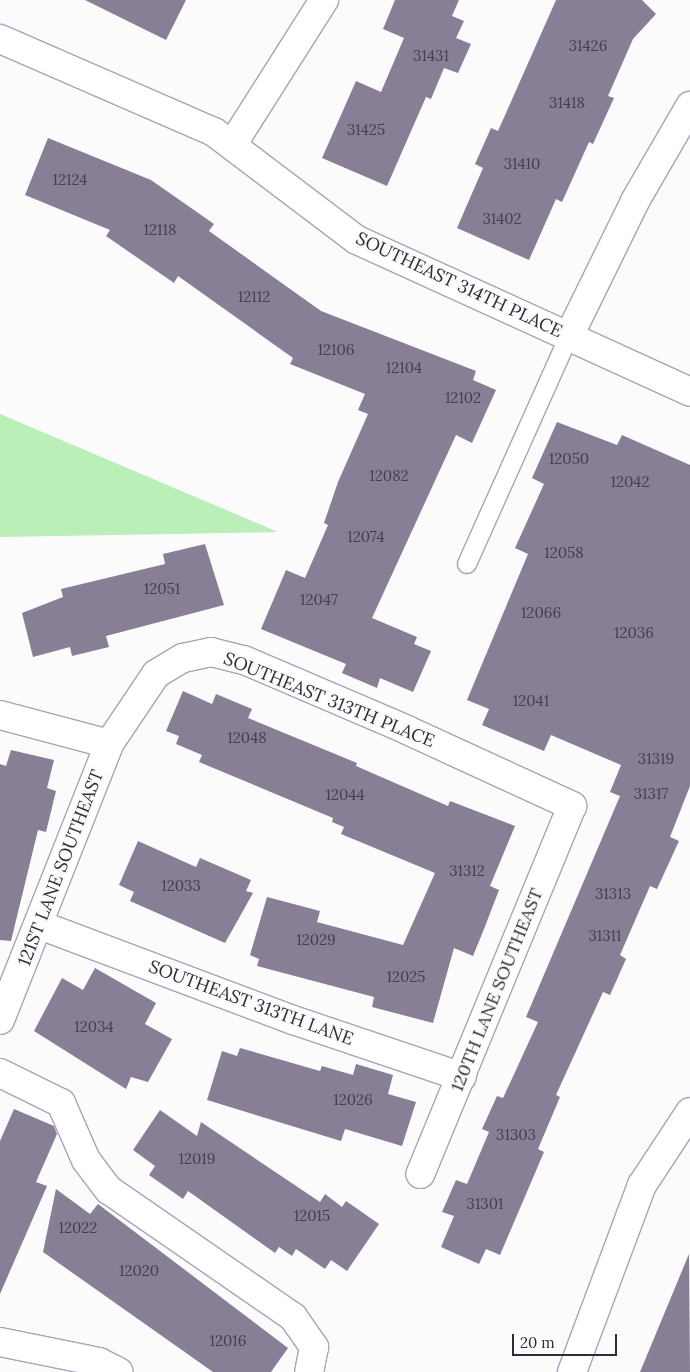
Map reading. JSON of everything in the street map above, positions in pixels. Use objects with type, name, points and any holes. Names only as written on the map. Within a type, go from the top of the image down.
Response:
[{"type":"street","points":[[232,146],[324,0]]},
{"type":"street","name":"SOUTHEAST 314TH PLACE","points":[[0,39],[192,121],[232,146],[357,240],[690,392]]},
{"type":"street","points":[[569,336],[635,202],[690,106]]},
{"type":"street","name":"SOUTHEAST 313TH PLACE","points":[[109,744],[156,674],[183,658],[211,652],[244,660],[408,730],[572,806]]},
{"type":"street","points":[[0,715],[109,744]]},
{"type":"street","name":"121ST LANE SOUTHEAST","points":[[0,1020],[40,925],[109,744]]},
{"type":"street","name":"120TH LANE SOUTHEAST","points":[[420,1174],[462,1077],[572,806]]},
{"type":"street","name":"SOUTHEAST 313TH LANE","points":[[40,925],[293,1020],[462,1077]]},
{"type":"street","points":[[0,1073],[61,1103],[86,1160],[109,1190],[293,1317],[314,1347],[309,1372]]},
{"type":"street","points":[[572,1372],[642,1185],[690,1112]]},
{"type":"street","points":[[0,1342],[99,1362],[119,1372]]},
{"type":"lane","points":[[467,564],[569,336]]},
{"type":"green space","points":[[0,414],[278,532],[0,537]]},
{"type":"building","points":[[85,0],[186,0],[166,40]]},
{"type":"building","points":[[395,0],[459,0],[452,16],[464,21],[456,38],[471,44],[458,73],[444,68],[431,99],[426,97],[387,186],[322,158],[356,81],[381,92],[404,38],[383,29]]},
{"type":"building","points":[[556,0],[642,0],[656,14],[633,39],[608,96],[614,98],[593,144],[589,142],[562,202],[556,199],[529,260],[457,228],[483,168],[475,164],[491,128],[498,131]]},
{"type":"building","points":[[48,138],[151,180],[214,224],[209,231],[321,311],[476,371],[473,380],[496,390],[472,443],[456,435],[372,618],[417,637],[414,644],[431,651],[413,692],[380,678],[377,688],[342,673],[346,664],[261,629],[286,570],[305,578],[328,525],[324,523],[338,482],[368,414],[358,410],[365,394],[290,364],[293,358],[178,276],[174,283],[106,236],[110,230],[25,195]]},
{"type":"building","points":[[557,422],[617,445],[622,435],[690,465],[690,786],[670,837],[679,841],[657,889],[650,886],[620,955],[626,959],[610,995],[603,992],[556,1095],[560,1097],[538,1149],[544,1152],[500,1255],[486,1249],[479,1264],[441,1247],[454,1216],[442,1212],[456,1180],[467,1184],[489,1132],[482,1129],[497,1096],[503,1098],[538,1022],[526,1017],[620,796],[610,792],[621,765],[551,735],[544,751],[482,725],[489,709],[467,700],[528,554],[515,548],[544,484],[532,478]]},
{"type":"building","points":[[205,544],[224,605],[106,636],[109,647],[72,656],[70,647],[33,657],[22,613],[63,597],[61,589],[165,564],[163,554]]},
{"type":"building","points":[[183,691],[212,704],[216,694],[252,709],[248,718],[357,763],[356,766],[448,806],[450,801],[515,826],[490,886],[499,890],[473,956],[454,948],[433,1023],[372,1007],[374,997],[257,966],[259,959],[250,955],[267,897],[320,911],[317,922],[403,945],[435,873],[341,834],[344,827],[332,822],[333,818],[199,762],[202,755],[176,744],[179,736],[166,731]]},
{"type":"building","points":[[11,750],[54,760],[47,788],[56,791],[46,832],[38,830],[11,941],[0,940],[0,764],[6,766]]},
{"type":"building","points":[[138,841],[196,867],[200,858],[251,880],[246,891],[253,893],[225,943],[130,901],[134,892],[119,885]]},
{"type":"building","points":[[95,968],[156,1003],[145,1024],[172,1039],[148,1082],[131,1077],[126,1089],[34,1031],[62,978],[83,990]]},
{"type":"building","points":[[240,1048],[320,1071],[322,1066],[353,1075],[356,1064],[393,1075],[388,1094],[416,1102],[402,1146],[345,1129],[341,1141],[207,1100],[222,1051],[237,1056]]},
{"type":"building","points":[[14,1109],[54,1126],[57,1134],[36,1182],[47,1186],[0,1294],[0,1141]]},
{"type":"building","points":[[160,1110],[197,1136],[201,1122],[320,1202],[325,1194],[342,1207],[346,1201],[379,1224],[347,1271],[331,1260],[325,1269],[296,1249],[292,1256],[279,1247],[275,1253],[188,1191],[183,1199],[149,1175],[155,1166],[133,1150]]},
{"type":"building","points":[[56,1189],[90,1214],[98,1204],[288,1348],[271,1372],[213,1372],[43,1252]]},
{"type":"building","points":[[689,1254],[690,1372],[640,1372]]}]
